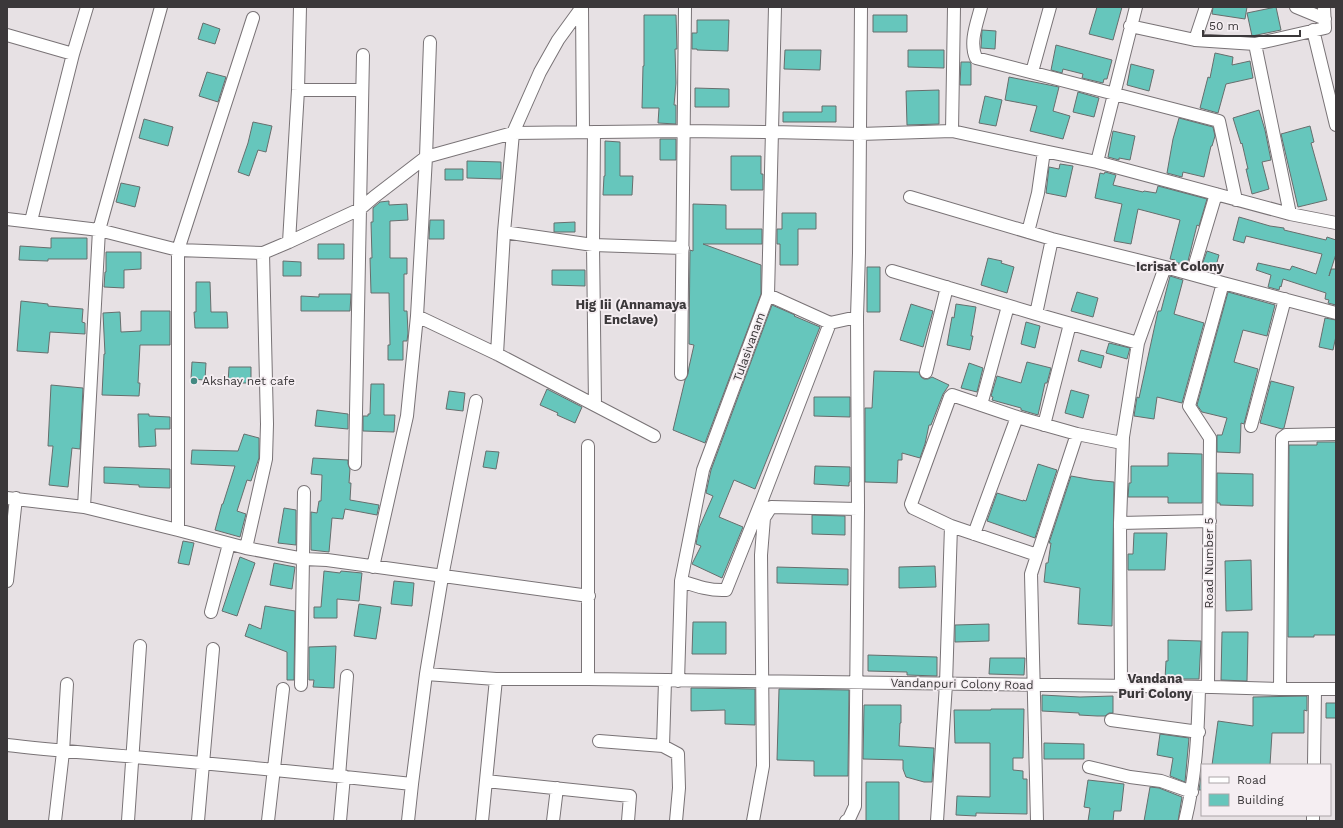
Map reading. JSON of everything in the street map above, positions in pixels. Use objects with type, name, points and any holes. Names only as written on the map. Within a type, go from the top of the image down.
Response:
[{"type":"street","points":[[31,221],[73,54],[87,7]]},
{"type":"street","points":[[84,507],[99,230],[161,7]]},
{"type":"street","points":[[289,242],[298,90],[300,7]]},
{"type":"street","points":[[582,7],[589,132],[593,245],[595,405]]},
{"type":"street","points":[[497,354],[504,232],[513,133],[540,72],[558,40],[582,7]]},
{"type":"street","points":[[681,374],[685,7]]},
{"type":"street","name":"Tulasivanam","points":[[678,681],[681,581],[703,470],[768,295],[775,7]]},
{"type":"street","points":[[846,821],[849,819],[855,806],[858,509],[857,317],[861,7]]},
{"type":"street","points":[[952,130],[954,7]]},
{"type":"street","points":[[981,7],[972,45],[976,58],[1219,121],[1236,200]]},
{"type":"street","points":[[1032,72],[1050,7]]},
{"type":"street","points":[[1097,162],[1136,7]]},
{"type":"street","points":[[1195,40],[1206,7]]},
{"type":"street","points":[[1130,26],[1195,40],[1255,44],[1325,28],[1324,13],[1296,7]]},
{"type":"street","points":[[178,530],[178,250],[253,18]]},
{"type":"street","points":[[1313,30],[1336,125]]},
{"type":"street","points":[[7,36],[73,54]]},
{"type":"street","points":[[373,567],[408,416],[417,316],[426,157],[430,42]]},
{"type":"street","points":[[1255,44],[1290,214]]},
{"type":"street","points":[[355,464],[363,55]]},
{"type":"street","points":[[298,90],[362,90]]},
{"type":"street","points":[[7,219],[99,230],[178,250],[263,253],[360,209],[426,157],[513,133],[684,131],[860,134],[952,130],[1097,162],[1290,214],[1336,223]]},
{"type":"street","points":[[1028,232],[1038,193],[1044,151]]},
{"type":"street","points":[[1192,274],[1216,194]]},
{"type":"street","points":[[910,197],[1052,239],[1192,274],[1223,284],[1336,313]]},
{"type":"street","points":[[504,232],[593,245],[683,248]]},
{"type":"street","points":[[1036,314],[1052,239]]},
{"type":"street","points":[[246,548],[266,459],[267,424],[263,253]]},
{"type":"street","points":[[1121,686],[1120,523],[1122,443],[1138,343],[1165,267]]},
{"type":"street","points":[[892,271],[1138,343]]},
{"type":"street","name":"Road Number 5","points":[[1185,821],[1192,792],[1204,687],[1210,521],[1210,438],[1189,406],[1223,284]]},
{"type":"street","points":[[926,372],[947,287]]},
{"type":"street","points":[[768,295],[830,323],[857,317]]},
{"type":"street","points":[[1251,426],[1285,299]]},
{"type":"street","points":[[981,405],[1008,306]]},
{"type":"street","points":[[417,316],[497,354],[654,436]]},
{"type":"street","points":[[681,581],[704,588],[726,590],[830,323]]},
{"type":"street","points":[[1044,425],[1070,324]]},
{"type":"street","points":[[1037,556],[951,526],[913,508],[911,504],[950,397],[953,395],[1017,417],[1077,434],[1122,443]]},
{"type":"street","points":[[408,821],[426,674],[442,577],[476,401]]},
{"type":"street","points":[[974,534],[1017,417]]},
{"type":"street","points":[[1037,821],[1031,574],[1077,434]]},
{"type":"street","points":[[1280,689],[1282,438],[1286,435],[1336,434]]},
{"type":"street","points":[[588,446],[588,679]]},
{"type":"street","points":[[301,685],[304,492]]},
{"type":"street","points":[[7,581],[11,498],[84,507],[229,544],[304,559],[327,560],[589,596]]},
{"type":"street","points":[[753,821],[763,766],[761,555],[764,518],[771,507],[858,509]]},
{"type":"street","points":[[1120,523],[1210,521]]},
{"type":"street","points":[[937,821],[946,684],[951,526]]},
{"type":"street","points":[[211,612],[229,544]]},
{"type":"street","points":[[128,821],[140,646]]},
{"type":"street","points":[[198,821],[213,649]]},
{"type":"street","name":"Vandanpuri Colony Road","points":[[426,674],[496,679],[1336,689]]},
{"type":"street","points":[[340,821],[347,676]]},
{"type":"street","points":[[482,821],[496,679]]},
{"type":"street","points":[[663,746],[665,681]]},
{"type":"street","points":[[55,821],[63,752],[67,684]]},
{"type":"street","points":[[268,821],[283,689]]},
{"type":"street","points":[[1314,764],[1315,689]]},
{"type":"street","points":[[1111,720],[1198,732]]},
{"type":"street","points":[[599,741],[663,746],[678,754],[679,788],[676,821]]},
{"type":"street","points":[[7,746],[342,776],[412,784]]},
{"type":"street","points":[[1090,767],[1130,777],[1161,781],[1192,792]]},
{"type":"street","points":[[486,781],[630,796],[628,821]]},
{"type":"street","points":[[554,821],[556,788]]},
{"type":"building","points":[[1097,7],[1122,7],[1113,40],[1089,34]]},
{"type":"building","points":[[1213,7],[1247,7],[1245,19],[1212,14]]},
{"type":"building","points":[[1276,7],[1281,30],[1252,36],[1247,13]]},
{"type":"building","points":[[644,15],[676,15],[677,49],[675,49],[676,83],[674,105],[676,105],[676,124],[658,123],[659,108],[642,108]]},
{"type":"building","points":[[873,15],[907,15],[907,32],[873,32]]},
{"type":"building","points":[[697,20],[729,20],[728,51],[692,49],[692,33],[697,33]]},
{"type":"building","points":[[203,23],[220,29],[215,44],[198,39]]},
{"type":"building","points":[[982,30],[996,31],[995,49],[981,48]]},
{"type":"building","points":[[1056,45],[1112,60],[1107,79],[1104,79],[1103,83],[1082,78],[1083,74],[1063,69],[1062,73],[1051,70]]},
{"type":"building","points":[[785,50],[821,50],[820,70],[784,69]]},
{"type":"building","points":[[908,50],[944,50],[944,68],[908,67]]},
{"type":"building","points":[[1215,53],[1233,57],[1232,65],[1250,61],[1253,78],[1226,84],[1218,113],[1200,108],[1208,77],[1210,78]]},
{"type":"building","points":[[961,62],[970,62],[971,64],[971,85],[960,85]]},
{"type":"building","points":[[1131,64],[1154,70],[1149,91],[1127,85]]},
{"type":"building","points":[[207,72],[226,77],[218,102],[199,96]]},
{"type":"building","points":[[1009,77],[1059,87],[1053,111],[1070,116],[1063,139],[1030,131],[1037,106],[1005,100]]},
{"type":"building","points":[[695,88],[729,89],[729,107],[695,107]]},
{"type":"building","points":[[939,90],[939,124],[907,125],[906,91]]},
{"type":"building","points":[[1078,92],[1099,98],[1094,117],[1073,112]]},
{"type":"building","points":[[985,96],[1002,100],[996,126],[979,123]]},
{"type":"building","points":[[822,106],[836,106],[836,122],[783,122],[783,112],[822,112]]},
{"type":"building","points":[[1259,110],[1271,160],[1262,162],[1269,189],[1252,194],[1242,143],[1241,144],[1233,118]]},
{"type":"building","points":[[1179,118],[1213,127],[1215,136],[1211,146],[1204,177],[1183,172],[1182,177],[1167,173],[1173,139]]},
{"type":"building","points":[[144,119],[173,127],[168,146],[139,138]]},
{"type":"building","points":[[253,122],[272,126],[266,152],[258,150],[249,176],[238,172],[248,143]]},
{"type":"building","points":[[1310,126],[1314,142],[1311,143],[1327,200],[1298,207],[1281,134]]},
{"type":"building","points":[[1113,131],[1135,136],[1130,160],[1119,158],[1119,160],[1108,157]]},
{"type":"building","points":[[660,139],[676,139],[676,160],[660,160]]},
{"type":"building","points":[[605,141],[620,142],[620,176],[633,176],[632,195],[603,195],[605,176]]},
{"type":"building","points":[[731,156],[761,156],[763,190],[731,190]]},
{"type":"building","points":[[467,161],[501,162],[501,179],[467,178]]},
{"type":"building","points":[[1060,164],[1073,166],[1066,197],[1046,193],[1049,167],[1059,169]]},
{"type":"building","points":[[445,169],[463,169],[463,180],[445,180]]},
{"type":"building","points":[[1105,172],[1116,175],[1113,185],[1143,192],[1156,193],[1158,186],[1207,199],[1199,226],[1197,225],[1187,265],[1174,262],[1175,260],[1170,259],[1180,220],[1138,209],[1131,244],[1114,241],[1122,204],[1095,198],[1100,173],[1104,174]]},
{"type":"building","points":[[121,183],[140,187],[135,207],[116,202]]},
{"type":"building","points":[[389,201],[389,205],[407,204],[408,220],[390,221],[390,258],[407,258],[407,274],[404,274],[404,311],[407,311],[408,333],[407,341],[403,341],[403,360],[388,360],[388,345],[390,345],[389,293],[371,293],[370,258],[372,258],[371,222],[373,222],[373,208],[380,202]]},
{"type":"building","points":[[693,204],[726,205],[726,229],[762,229],[762,244],[703,244],[761,265],[761,294],[705,443],[673,430],[694,345],[689,344],[690,250],[693,251]]},
{"type":"building","points":[[782,213],[816,213],[816,229],[798,229],[798,265],[780,265],[780,244],[777,244],[777,229],[782,229]]},
{"type":"building","points":[[1239,217],[1326,240],[1327,237],[1336,240],[1336,254],[1331,269],[1336,269],[1336,305],[1328,303],[1329,300],[1325,299],[1326,293],[1283,279],[1279,290],[1268,287],[1271,275],[1256,270],[1258,263],[1290,270],[1292,266],[1316,274],[1322,254],[1246,236],[1244,243],[1233,240]]},
{"type":"building","points":[[430,220],[444,220],[444,239],[429,239]]},
{"type":"building","points":[[575,222],[575,232],[554,232],[554,223]]},
{"type":"building","points":[[51,238],[87,238],[87,259],[48,259],[48,261],[19,260],[20,246],[51,248]]},
{"type":"building","points":[[318,244],[344,244],[344,259],[318,259]]},
{"type":"building","points":[[1207,251],[1219,255],[1215,269],[1202,265]]},
{"type":"building","points":[[106,252],[141,252],[141,269],[124,270],[124,288],[104,287]]},
{"type":"building","points":[[988,258],[1002,261],[1001,263],[1014,267],[1007,293],[981,285]]},
{"type":"building","points":[[283,261],[301,262],[301,276],[283,276]]},
{"type":"building","points":[[867,267],[880,267],[880,312],[867,312]]},
{"type":"building","points":[[552,270],[585,270],[585,286],[552,285]]},
{"type":"building","points":[[1170,276],[1183,280],[1174,314],[1204,323],[1182,403],[1157,397],[1154,419],[1134,416],[1137,397],[1139,398],[1158,311],[1161,311]]},
{"type":"building","points":[[196,282],[210,282],[211,312],[227,312],[228,328],[195,328],[194,312],[196,312]]},
{"type":"building","points":[[1077,292],[1098,298],[1093,317],[1071,311]]},
{"type":"building","points":[[1228,292],[1275,305],[1267,336],[1243,330],[1234,362],[1258,369],[1244,424],[1241,423],[1240,453],[1217,452],[1217,435],[1222,435],[1227,418],[1202,412],[1197,405]]},
{"type":"building","points":[[319,294],[351,294],[350,311],[301,311],[301,296],[319,297]]},
{"type":"building","points":[[21,301],[48,304],[48,306],[83,309],[82,322],[85,323],[85,334],[50,332],[48,353],[17,351]]},
{"type":"building","points":[[911,304],[933,311],[923,347],[900,340]]},
{"type":"building","points":[[956,304],[976,307],[970,350],[947,345]]},
{"type":"building","points":[[772,305],[820,327],[755,489],[734,480],[719,517],[743,527],[722,578],[692,564],[701,546],[696,544],[699,528],[713,496],[706,493],[711,470]]},
{"type":"building","points":[[141,311],[170,311],[170,345],[140,345],[138,383],[140,383],[139,396],[102,395],[105,354],[103,313],[120,312],[121,332],[141,331]]},
{"type":"building","points":[[1325,318],[1336,320],[1336,336],[1333,350],[1319,347]]},
{"type":"building","points":[[1026,322],[1040,326],[1035,348],[1021,344]]},
{"type":"building","points":[[1109,343],[1130,348],[1127,359],[1106,353]]},
{"type":"building","points":[[1081,350],[1104,356],[1101,368],[1078,361]]},
{"type":"building","points":[[192,362],[206,363],[205,380],[191,379]]},
{"type":"building","points":[[1027,362],[1051,368],[1047,383],[1045,383],[1038,415],[1021,410],[1021,408],[992,400],[993,397],[991,396],[997,376],[1021,383]]},
{"type":"building","points":[[969,363],[983,368],[977,392],[961,388]]},
{"type":"building","points":[[229,367],[251,367],[251,383],[228,383]]},
{"type":"building","points":[[874,371],[919,372],[921,377],[924,379],[932,377],[949,385],[943,394],[931,425],[929,425],[920,458],[902,453],[902,460],[898,460],[897,483],[865,482],[865,408],[872,408]]},
{"type":"building","points":[[1271,381],[1294,387],[1284,428],[1282,429],[1260,423]]},
{"type":"building","points":[[371,384],[384,384],[384,415],[395,415],[394,432],[363,431],[363,416],[368,416],[368,414],[370,414]]},
{"type":"building","points":[[51,385],[83,388],[80,449],[72,448],[68,487],[49,485],[53,446],[48,446]]},
{"type":"building","points":[[547,389],[582,407],[575,423],[540,405]]},
{"type":"building","points":[[1071,390],[1089,395],[1083,418],[1065,413]]},
{"type":"building","points":[[449,391],[465,393],[463,411],[446,409]]},
{"type":"building","points":[[814,397],[850,397],[850,417],[814,416]]},
{"type":"building","points":[[317,410],[348,414],[348,429],[315,426]]},
{"type":"building","points":[[138,414],[170,417],[170,429],[155,429],[156,446],[139,447]]},
{"type":"building","points":[[244,434],[259,438],[259,458],[251,481],[247,480],[237,511],[246,514],[240,537],[215,530],[235,466],[191,464],[192,450],[238,451]]},
{"type":"building","points":[[1317,442],[1336,442],[1336,635],[1288,637],[1289,445],[1317,445]]},
{"type":"building","points":[[486,451],[499,452],[496,469],[483,467]]},
{"type":"building","points":[[1168,453],[1202,454],[1202,503],[1168,503],[1168,497],[1128,497],[1129,483],[1131,483],[1131,466],[1168,466]]},
{"type":"building","points":[[313,458],[348,460],[350,469],[349,483],[351,483],[350,500],[379,505],[377,515],[345,509],[343,519],[332,518],[329,552],[311,550],[311,512],[317,513],[319,501],[321,501],[322,475],[311,474]]},
{"type":"building","points":[[1038,464],[1057,470],[1035,538],[987,521],[997,493],[1026,501]]},
{"type":"building","points":[[815,466],[850,467],[849,486],[814,484]]},
{"type":"building","points":[[104,467],[170,469],[170,488],[139,487],[139,485],[104,483]]},
{"type":"building","points":[[1217,473],[1253,474],[1253,506],[1220,505],[1220,503],[1217,503]]},
{"type":"building","points":[[1071,476],[1114,482],[1112,626],[1078,624],[1080,588],[1044,582],[1046,563],[1048,563],[1051,543],[1049,543]]},
{"type":"building","points":[[284,508],[296,510],[296,545],[278,543]]},
{"type":"building","points":[[812,515],[845,516],[845,535],[812,534]]},
{"type":"building","points":[[1134,533],[1167,533],[1165,570],[1128,570],[1128,554],[1133,554]]},
{"type":"building","points":[[183,541],[194,543],[189,565],[178,563]]},
{"type":"building","points":[[240,557],[255,563],[237,616],[222,611]]},
{"type":"building","points":[[1251,560],[1252,610],[1226,611],[1225,561]]},
{"type":"building","points":[[274,563],[295,567],[292,589],[270,585]]},
{"type":"building","points":[[935,566],[936,587],[899,588],[899,567]]},
{"type":"building","points":[[777,567],[848,569],[848,585],[777,583]]},
{"type":"building","points":[[324,571],[362,573],[359,601],[337,599],[337,618],[314,618],[314,607],[321,607]]},
{"type":"building","points":[[394,581],[414,583],[412,606],[391,604]]},
{"type":"building","points":[[359,604],[381,607],[376,639],[354,636]]},
{"type":"building","points":[[265,606],[295,611],[294,680],[287,680],[287,652],[245,636],[249,624],[261,629]]},
{"type":"building","points":[[693,622],[726,622],[726,654],[692,654]]},
{"type":"building","points":[[989,624],[989,641],[955,642],[955,625]]},
{"type":"building","points":[[1222,632],[1248,632],[1247,681],[1221,680]]},
{"type":"building","points":[[1168,640],[1201,641],[1199,679],[1165,679],[1166,661],[1168,661]]},
{"type":"building","points":[[336,646],[334,688],[313,687],[314,680],[309,680],[309,647]]},
{"type":"building","points":[[868,655],[937,657],[937,676],[907,675],[907,672],[868,671]]},
{"type":"building","points":[[990,658],[1025,658],[1024,675],[989,674]]},
{"type":"building","points":[[691,688],[755,689],[755,725],[725,724],[725,710],[691,711]]},
{"type":"building","points":[[779,689],[849,690],[848,776],[814,776],[814,761],[777,760]]},
{"type":"building","points":[[1042,695],[1080,697],[1113,696],[1113,713],[1109,713],[1105,716],[1097,716],[1079,715],[1079,713],[1042,711]]},
{"type":"building","points":[[1307,696],[1307,711],[1304,710],[1304,733],[1272,733],[1270,764],[1212,764],[1218,721],[1253,726],[1253,697]]},
{"type":"building","points":[[1326,703],[1336,703],[1336,718],[1326,718]]},
{"type":"building","points":[[864,705],[901,705],[899,746],[934,748],[932,782],[924,782],[906,777],[903,769],[903,760],[863,759]]},
{"type":"building","points":[[1024,709],[1023,758],[1013,758],[1013,770],[1023,771],[1023,779],[1027,779],[1027,814],[976,813],[976,816],[956,815],[957,796],[990,797],[990,743],[955,743],[954,710]]},
{"type":"building","points":[[1160,734],[1189,738],[1185,782],[1170,776],[1173,758],[1157,755]]},
{"type":"building","points":[[1044,743],[1084,744],[1084,759],[1044,759]]},
{"type":"building","points":[[1201,777],[1201,790],[1199,790]]},
{"type":"building","points":[[1088,780],[1124,784],[1121,811],[1114,811],[1113,821],[1088,821],[1090,808],[1084,807]]},
{"type":"building","points":[[866,782],[899,782],[899,821],[866,821]]},
{"type":"building","points":[[1150,787],[1159,788],[1182,797],[1178,821],[1144,821]]},
{"type":"place","name":"Akshay net cafe","points":[[194,381]]},
{"type":"district","name":"Icrisat Colony","points":[[1180,266]]},
{"type":"district","name":"Hig Iii (Annamaya Enclave)","points":[[631,312]]},
{"type":"district","name":"Vandana Puri Colony","points":[[1155,686]]}]
